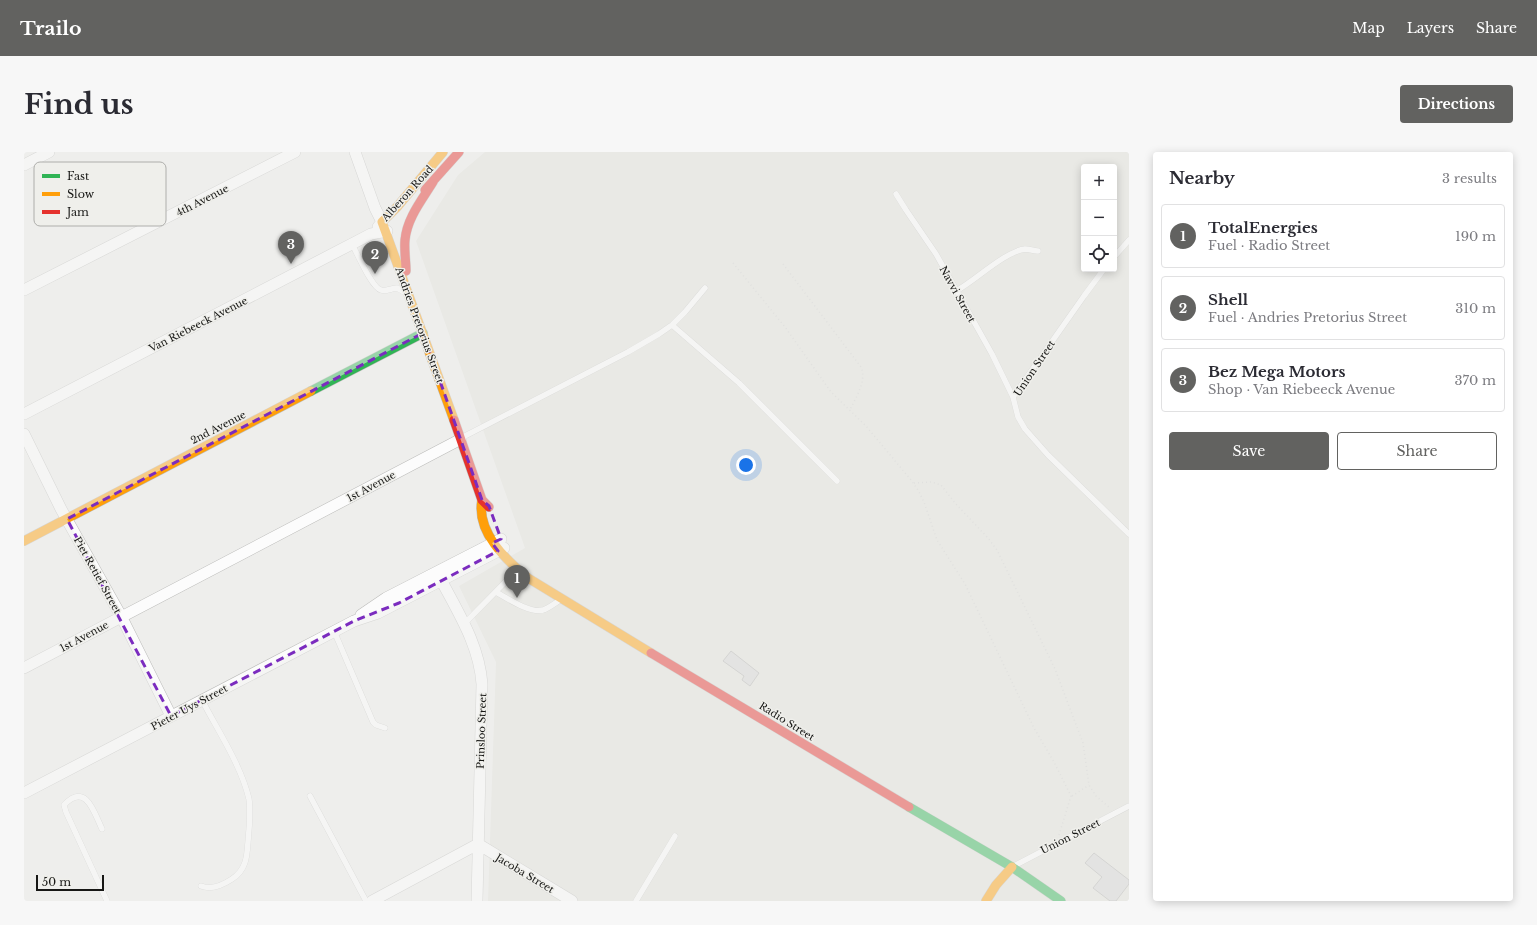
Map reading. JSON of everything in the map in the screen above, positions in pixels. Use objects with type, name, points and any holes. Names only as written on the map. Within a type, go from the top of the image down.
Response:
[{"type":"street","points":[[24,165],[49,152]]},
{"type":"street","name":"4th Avenue","points":[[166,218],[295,152]]},
{"type":"street","name":"Andries Pretorius Street","points":[[354,152],[375,208],[388,226],[409,296],[482,500],[489,506],[492,513]]},
{"type":"street","name":"Alberon Road","points":[[388,226],[402,202],[443,152]]},
{"type":"street","name":"Alberon Road","points":[[402,217],[459,152]]},
{"type":"street","points":[[405,283],[405,239],[407,230],[413,214],[433,182]]},
{"type":"street","name":"4th Avenue","points":[[24,290],[150,226]]},
{"type":"street","name":"Van Riebeeck Avenue","points":[[24,414],[388,226]]},
{"type":"street","name":"2nd Avenue","points":[[24,541],[423,333]]},
{"type":"street","name":"Piet Retief Street","points":[[24,434],[67,519],[121,616],[171,716]]},
{"type":"street","name":"1st Avenue","points":[[24,668],[461,438]]},
{"type":"street","name":"Andries Pretorius Street","points":[[482,500],[480,508],[486,529],[500,545]]},
{"type":"street","name":"Radio Street","points":[[500,545],[517,570],[528,578],[812,750],[1012,867],[1061,901]]},
{"type":"street","name":"Pieter Uys Street","points":[[24,793],[334,631],[354,621],[378,613],[439,576],[500,545]]},
{"type":"street","name":"Prinsloo Street","points":[[439,576],[464,624],[481,668],[482,684],[477,901]]},
{"type":"street","points":[[372,901],[478,844]]},
{"type":"street","name":"Jacoba Street","points":[[478,844],[572,901]]},
{"type":"street","points":[[986,901],[996,885],[1012,867]]},
{"type":"lane","name":"Navvi Street","points":[[896,194],[936,254],[992,354],[1013,397]]},
{"type":"lane","points":[[1117,253],[1129,240]]},
{"type":"lane","points":[[352,244],[378,289],[383,291],[397,288],[409,296]]},
{"type":"lane","points":[[956,291],[976,279],[1000,260],[1012,254],[1026,249],[1038,251]]},
{"type":"lane","name":"Union Street","points":[[1102,272],[1013,397],[1018,417],[1034,440],[1129,534]]},
{"type":"lane","name":"1st Avenue","points":[[461,438],[628,352],[672,325],[705,288]]},
{"type":"lane","points":[[672,325],[739,383],[837,481]]},
{"type":"lane","points":[[464,624],[517,570]]},
{"type":"lane","points":[[496,592],[526,608],[535,611],[543,610],[562,599]]},
{"type":"lane","points":[[334,631],[373,722],[376,725],[385,728]]},
{"type":"lane","points":[[201,886],[206,888],[216,887],[232,880],[244,868],[249,820],[249,800],[238,769],[202,700]]},
{"type":"lane","points":[[102,829],[90,803],[83,796],[71,799],[64,805],[106,901]]},
{"type":"lane","points":[[310,796],[366,901]]},
{"type":"lane","name":"Union Street","points":[[1012,867],[1129,806]]},
{"type":"lane","points":[[636,901],[675,836]]},
{"type":"path","points":[[733,263],[785,327],[831,392],[866,426],[914,484],[924,502],[937,540],[965,584],[1034,728],[1072,796]]},
{"type":"path","points":[[783,264],[861,367],[863,372],[862,382],[850,410]]},
{"type":"path","points":[[914,484],[932,482],[941,485],[997,550],[1055,669],[1083,743],[1089,785],[1096,796],[1116,813]]},
{"type":"path","points":[[1059,842],[1059,835],[1072,796],[1089,785]]},
{"type":"highlighted area","points":[[423,333],[482,500],[489,506],[501,539],[492,543],[498,551],[399,603],[354,621],[171,716],[67,519]]},
{"type":"shaded area","points":[[485,152],[1129,152],[1129,901],[488,901],[496,662],[459,586],[525,548],[416,241],[458,175]]},
{"type":"building","points":[[731,651],[759,673],[750,686],[742,680],[744,676],[723,661]]},
{"type":"building","points":[[1094,853],[1129,880],[1129,884],[1116,901],[1110,901],[1093,888],[1102,877],[1085,863]]},
{"type":"traffic: fast","points":[[311,391],[423,333]]},
{"type":"traffic: fast","points":[[909,807],[1012,867],[1061,901]]},
{"type":"traffic: slow","points":[[443,152],[397,207],[382,222],[454,420]]},
{"type":"traffic: slow","points":[[24,541],[311,391]]},
{"type":"traffic: slow","points":[[482,500],[481,512],[488,534],[502,554],[519,571],[651,653]]},
{"type":"traffic: slow","points":[[986,901],[996,885],[1012,867]]},
{"type":"traffic: jam","points":[[425,190],[459,152]]},
{"type":"traffic: jam","points":[[406,271],[406,232],[412,217],[433,182]]},
{"type":"traffic: jam","points":[[454,420],[482,500],[489,507]]},
{"type":"traffic: jam","points":[[651,653],[909,807]]},
{"type":"place","name":"Bez Mega Motors","points":[[291,264]]},
{"type":"place","name":"Shell","points":[[375,274]]},
{"type":"place","name":"TotalEnergies","points":[[517,598]]}]
